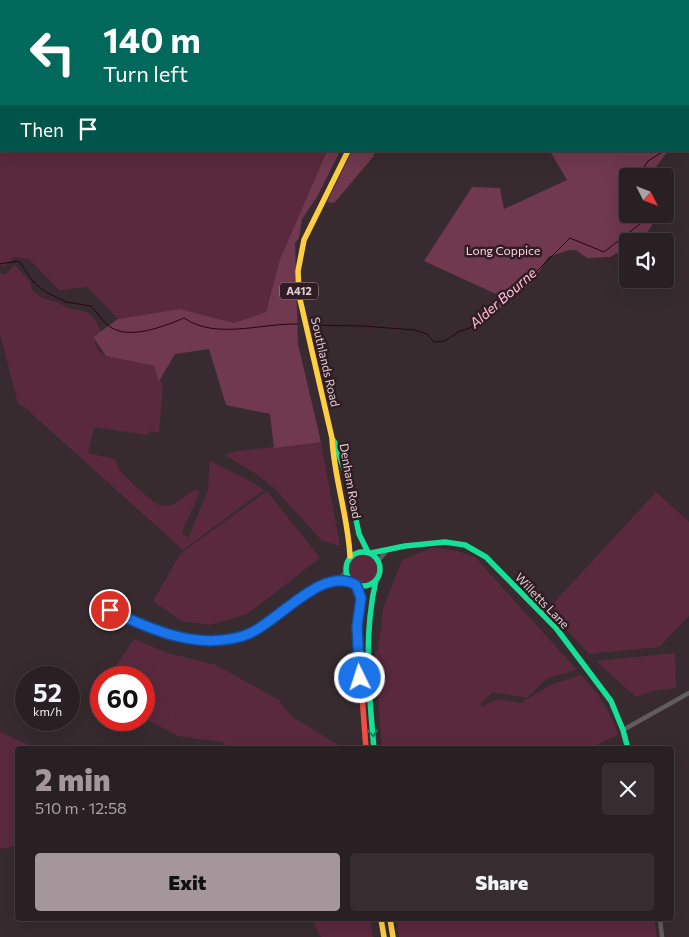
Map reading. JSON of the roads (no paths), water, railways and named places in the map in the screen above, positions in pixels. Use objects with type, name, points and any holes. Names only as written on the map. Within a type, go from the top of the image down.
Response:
[{"type":"main road","name":"Southlands Road","points":[[332,438],[299,295],[298,271],[304,240],[348,152]]},
{"type":"main road","name":"Denham Road","points":[[332,438],[343,463],[359,537],[369,552]]},
{"type":"main road","name":"Denham Road","points":[[332,438],[333,458],[349,535],[350,556]]},
{"type":"main road","name":"Willetts Lane","points":[[369,552],[388,548],[456,543],[474,549],[486,557],[556,628],[611,701],[627,746]]},
{"type":"main road","points":[[366,746],[357,627],[361,598],[346,572],[346,565],[350,556],[358,552],[369,552],[378,560],[380,571],[371,599],[367,631],[374,746]]},
{"type":"main road","points":[[354,584],[367,586],[376,580]]},
{"type":"main road","points":[[382,921],[384,937]]},
{"type":"main road","points":[[390,921],[393,937]]},
{"type":"street","points":[[378,560],[388,548]]},
{"type":"street","points":[[110,610],[182,638],[214,641],[244,636],[268,623],[312,590],[334,581],[346,572]]},
{"type":"street","points":[[334,581],[354,584]]},
{"type":"street","points":[[623,730],[689,693]]},
{"type":"street","points":[[660,921],[662,937]]},
{"type":"waterway","name":"Alder Bourne","points":[[644,168],[648,161],[662,152]]},
{"type":"waterway","name":"Alder Bourne","points":[[309,325],[363,326],[415,330],[427,334],[434,342],[445,341],[458,332],[475,326],[490,310],[537,271],[570,238],[604,252],[641,223]]},
{"type":"waterway","name":"Alder Bourne","points":[[0,264],[19,261],[34,283],[46,292],[66,302],[91,306],[109,326],[126,332],[147,331],[184,318],[197,325],[224,329],[298,324]]},
{"type":"park label","name":"Long Coppice","points":[[503,251]]}]
